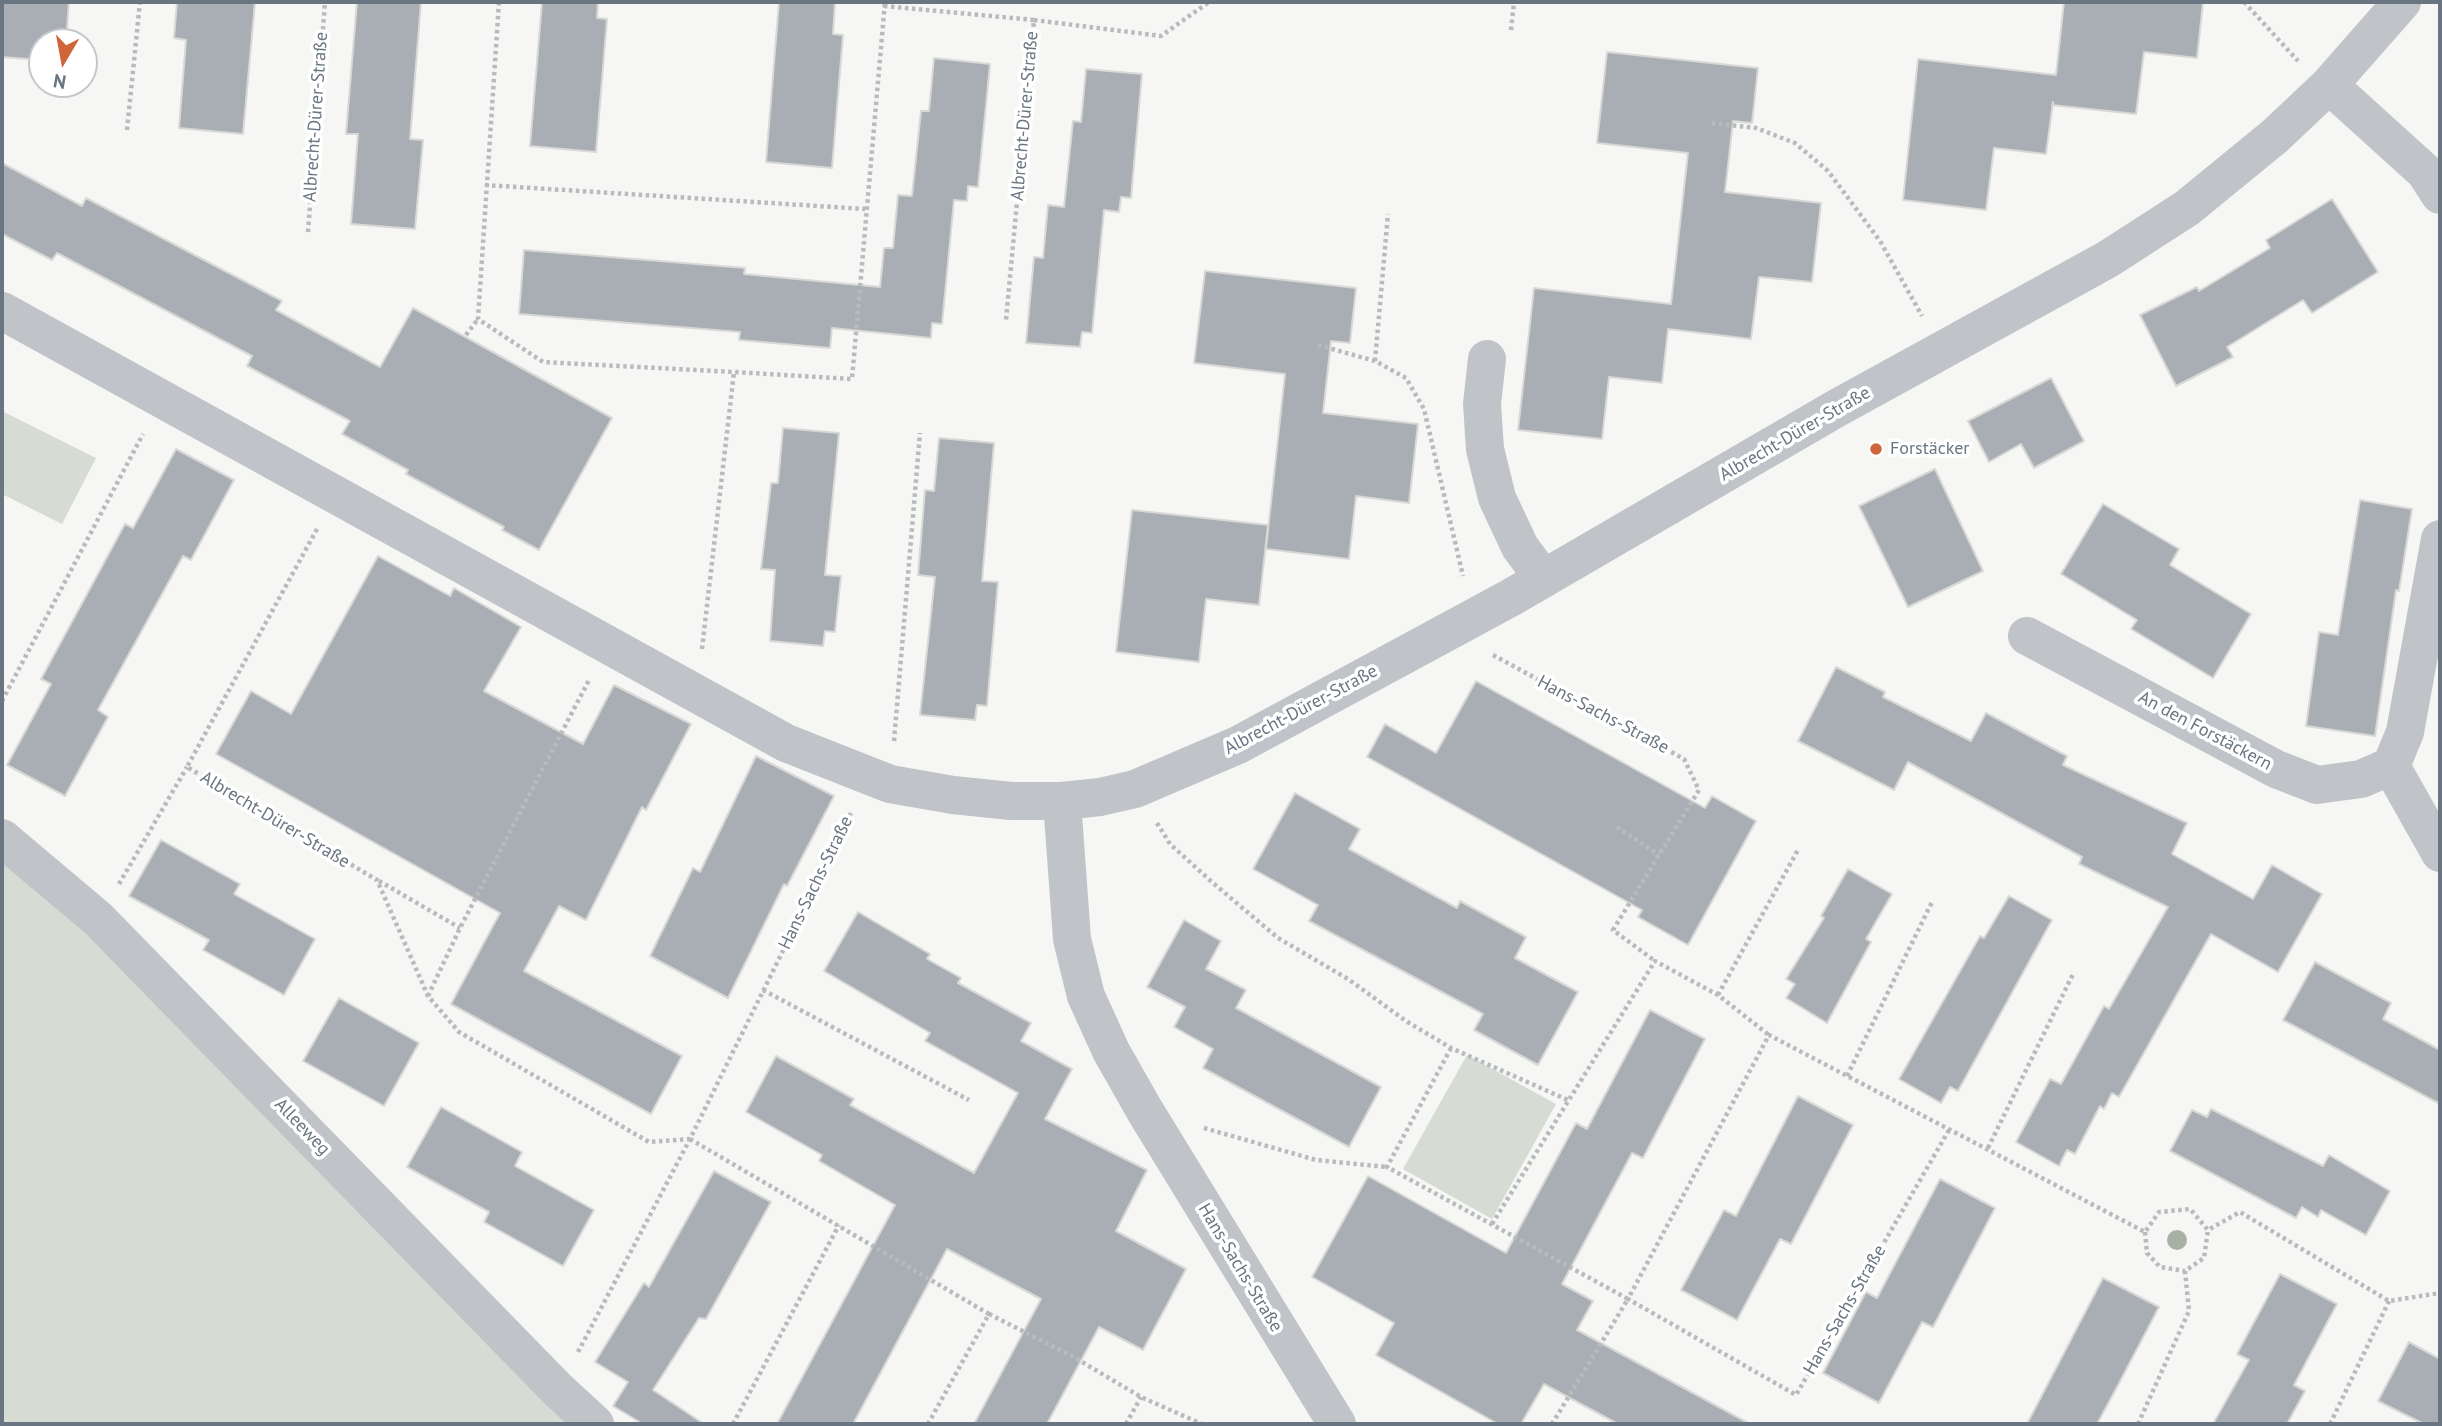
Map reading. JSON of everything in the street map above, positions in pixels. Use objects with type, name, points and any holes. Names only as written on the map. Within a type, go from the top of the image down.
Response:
[{"type":"street","name":"Albrecht-Dürer-Straße","points":[[2,311],[786,743],[879,780],[953,795],[1011,801],[1062,801],[1100,797],[1135,789],[1238,745],[1461,625],[2108,258],[2187,208],[2275,136],[2326,87],[2402,2]]},
{"type":"street","points":[[2326,87],[2425,172],[2440,195]]},
{"type":"street","points":[[1487,359],[1482,404],[1485,449],[1497,498],[1520,547],[1543,578]]},
{"type":"street","points":[[2440,539],[2405,732],[2391,766],[2440,853]]},
{"type":"street","name":"An den Forstäckern","points":[[2027,636],[2276,769],[2316,785],[2361,779],[2391,766]]},
{"type":"street","name":"Hans-Sachs-Straße","points":[[1062,801],[1072,939],[1086,996],[1111,1051],[1144,1111],[1337,1424]]},
{"type":"street","name":"Alleeweg","points":[[2,838],[98,919],[558,1390],[595,1424]]},
{"type":"path","points":[[127,130],[140,2]]},
{"type":"path","name":"Albrecht-Dürer-Straße","points":[[308,232],[325,2]]},
{"type":"path","points":[[466,335],[478,319],[499,2]]},
{"type":"path","points":[[1034,20],[1161,36],[1209,2]]},
{"type":"path","points":[[1511,30],[1514,2]]},
{"type":"path","points":[[2244,2],[2326,87]]},
{"type":"path","name":"Albrecht-Dürer-Straße","points":[[478,319],[543,362],[852,379],[885,4],[1034,20],[1006,320]]},
{"type":"path","points":[[1712,123],[1756,128],[1795,143],[1828,171],[1880,241],[1941,351]]},
{"type":"path","points":[[485,185],[865,209]]},
{"type":"path","points":[[1376,360],[1388,214]]},
{"type":"path","points":[[1318,345],[1376,360],[1406,378],[1424,409],[1461,625]]},
{"type":"path","points":[[697,695],[734,372]]},
{"type":"path","points":[[2,701],[162,399]]},
{"type":"path","points":[[879,780],[920,432]]},
{"type":"path","name":"Albrecht-Dürer-Straße","points":[[335,495],[187,767],[460,928]]},
{"type":"path","name":"Hans-Sachs-Straße","points":[[1461,625],[1684,759],[1699,790],[1613,930],[1655,961],[1718,995],[1769,1035],[2145,1232]]},
{"type":"path","points":[[428,996],[460,928],[607,645]]},
{"type":"path","points":[[98,919],[187,767]]},
{"type":"path","name":"Hans-Sachs-Straße","points":[[558,1390],[690,1139],[764,990],[879,780]]},
{"type":"path","points":[[1135,789],[1170,844],[1278,938],[1348,979],[1406,1021],[1451,1048],[1570,1101]]},
{"type":"path","points":[[1617,827],[1659,855]]},
{"type":"path","points":[[1718,995],[1798,848]]},
{"type":"path","points":[[377,880],[428,996],[459,1032],[649,1142],[690,1139],[989,1314],[1072,1356],[1141,1397],[1202,1424]]},
{"type":"path","points":[[1847,1076],[1932,902]]},
{"type":"path","points":[[1492,1224],[1655,961]]},
{"type":"path","points":[[1988,1148],[2073,974]]},
{"type":"path","points":[[764,990],[968,1100]]},
{"type":"path","points":[[1552,1424],[1628,1299],[1769,1035]]},
{"type":"path","points":[[1387,1167],[1451,1048]]},
{"type":"path","name":"Hans-Sachs-Straße","points":[[1144,1111],[1316,1160],[1387,1167],[1797,1395],[1949,1130]]},
{"type":"path","points":[[2190,1209],[2208,1230],[2204,1258],[2185,1271],[2160,1267],[2147,1253],[2145,1232],[2159,1212],[2190,1209]]},
{"type":"path","points":[[2208,1230],[2240,1212],[2389,1301],[2440,1293]]},
{"type":"path","points":[[733,1424],[839,1225]]},
{"type":"path","points":[[2138,1424],[2189,1311],[2185,1271]]},
{"type":"path","points":[[2331,1424],[2389,1301]]},
{"type":"path","points":[[928,1424],[989,1314]]},
{"type":"path","points":[[1126,1424],[1141,1397]]},
{"type":"shaded area","points":[[2,411],[96,458],[62,524],[2,494]]},
{"type":"shaded area","points":[[2,854],[83,931],[581,1424],[2,1424]]},
{"type":"shaded area","points":[[1467,1055],[1556,1104],[1492,1219],[1403,1169]]},
{"type":"building","points":[[3,2],[69,2],[67,28],[28,28],[28,59],[2,57]]},
{"type":"building","points":[[177,2],[255,2],[243,134],[179,128],[186,40],[174,38]]},
{"type":"building","points":[[357,2],[421,2],[410,139],[423,140],[415,229],[351,224],[358,134],[346,134]]},
{"type":"building","points":[[542,2],[598,2],[597,18],[607,19],[596,152],[530,146]]},
{"type":"building","points":[[779,2],[835,2],[833,34],[843,35],[832,168],[766,162]]},
{"type":"building","points":[[2064,2],[2203,2],[2197,58],[2144,52],[2136,114],[2053,105],[2046,154],[1994,148],[1986,210],[1903,200],[1918,59],[2056,75]]},
{"type":"building","points":[[1607,52],[1758,68],[1752,123],[1733,121],[1725,192],[1821,203],[1812,282],[1759,277],[1751,339],[1668,329],[1662,383],[1609,377],[1602,439],[1518,430],[1534,288],[1671,304],[1688,153],[1597,143]]},
{"type":"building","points":[[934,58],[990,64],[978,187],[968,186],[967,201],[954,200],[942,324],[932,323],[931,338],[832,328],[830,348],[739,340],[740,332],[519,314],[524,250],[745,268],[744,274],[880,287],[884,248],[893,248],[898,195],[912,196],[921,111],[929,111]]},
{"type":"building","points":[[1086,69],[1142,74],[1131,198],[1121,197],[1119,212],[1104,210],[1092,333],[1082,332],[1080,347],[1026,343],[1034,257],[1043,258],[1048,205],[1064,207],[1073,121],[1081,122]]},
{"type":"building","points":[[2,163],[82,206],[86,198],[282,301],[276,310],[380,367],[413,308],[612,418],[539,550],[502,530],[504,527],[406,474],[408,470],[342,434],[350,421],[247,366],[252,356],[57,253],[52,260],[2,234]]},
{"type":"building","points":[[2332,199],[2378,272],[2312,313],[2303,300],[2227,347],[2233,357],[2176,386],[2140,315],[2197,287],[2199,291],[2270,248],[2266,240]]},
{"type":"building","points":[[1205,271],[1356,288],[1350,343],[1331,341],[1323,413],[1418,424],[1409,503],[1356,496],[1349,559],[1266,549],[1285,374],[1194,363]]},
{"type":"building","points":[[2051,378],[2084,441],[2034,468],[2021,444],[1989,462],[1968,421]]},
{"type":"building","points":[[783,428],[839,433],[825,575],[841,576],[835,632],[825,631],[823,646],[770,641],[775,570],[761,569],[771,483],[778,483]]},
{"type":"building","points":[[939,438],[994,443],[982,581],[998,582],[987,706],[977,705],[975,720],[920,715],[935,577],[918,575],[925,490],[934,491]]},
{"type":"building","points":[[176,449],[234,480],[191,560],[183,556],[98,710],[108,717],[65,796],[7,765],[51,684],[41,679],[125,524],[133,528]]},
{"type":"building","points":[[1935,469],[1983,571],[1908,607],[1859,506]]},
{"type":"building","points":[[2360,500],[2412,509],[2399,591],[2396,590],[2375,736],[2306,726],[2319,632],[2338,635]]},
{"type":"building","points":[[2103,504],[2179,549],[2170,565],[2251,614],[2213,678],[2131,629],[2137,620],[2061,574]]},
{"type":"building","points":[[1132,510],[1268,525],[1259,605],[1206,599],[1199,662],[1116,652]]},
{"type":"building","points":[[378,556],[450,596],[454,588],[521,627],[484,691],[583,744],[614,685],[691,724],[646,810],[642,807],[586,920],[559,906],[524,971],[682,1056],[651,1114],[451,1004],[500,913],[216,754],[251,691],[291,714]]},
{"type":"building","points":[[1836,667],[1885,692],[1883,697],[1971,741],[1986,713],[2067,756],[2063,765],[2187,823],[2172,854],[2253,899],[2272,865],[2322,894],[2278,972],[2211,934],[2119,1097],[2112,1093],[2104,1109],[2100,1106],[2075,1154],[2067,1150],[2059,1166],[2016,1142],[2050,1079],[2061,1084],[2104,1006],[2109,1009],[2168,907],[2079,864],[2082,857],[1908,762],[1894,790],[1798,741]]},
{"type":"building","points":[[1476,681],[1705,808],[1712,796],[1756,821],[1688,945],[1638,917],[1642,910],[1367,757],[1385,724],[1436,753]]},
{"type":"building","points":[[756,756],[834,796],[787,886],[784,884],[728,998],[650,956],[693,868],[700,872]]},
{"type":"building","points":[[1295,793],[1360,829],[1349,849],[1457,908],[1460,901],[1526,937],[1515,958],[1578,992],[1538,1065],[1474,1030],[1483,1014],[1309,921],[1318,905],[1253,869]]},
{"type":"building","points":[[161,840],[240,884],[234,894],[315,939],[284,995],[203,950],[209,940],[129,896]]},
{"type":"building","points":[[1848,869],[1892,894],[1866,939],[1871,942],[1827,1023],[1786,998],[1795,984],[1786,979],[1824,918],[1821,916]]},
{"type":"building","points":[[2009,896],[2052,920],[1958,1091],[1950,1087],[1941,1103],[1899,1079],[1980,936],[1984,938]]},
{"type":"building","points":[[858,912],[930,954],[927,959],[961,978],[958,983],[1031,1023],[1021,1041],[1072,1069],[1045,1119],[1147,1170],[1116,1231],[1186,1269],[1143,1350],[1099,1327],[1047,1424],[974,1424],[1041,1299],[947,1249],[853,1424],[777,1424],[895,1205],[819,1161],[822,1155],[746,1112],[776,1056],[854,1099],[850,1105],[974,1173],[1018,1093],[925,1041],[930,1033],[824,971]]},
{"type":"building","points":[[1184,920],[1221,941],[1206,969],[1246,990],[1236,1008],[1381,1087],[1349,1147],[1203,1068],[1213,1049],[1174,1027],[1185,1007],[1147,987]]},
{"type":"building","points":[[2315,962],[2391,1003],[2383,1019],[2440,1050],[2440,1104],[2283,1020]]},
{"type":"building","points":[[339,998],[419,1043],[384,1106],[303,1061]]},
{"type":"building","points":[[1650,1010],[1705,1039],[1643,1158],[1632,1153],[1562,1284],[1593,1301],[1577,1330],[1750,1424],[1618,1424],[1544,1384],[1521,1424],[1498,1424],[1376,1355],[1394,1323],[1312,1277],[1368,1176],[1506,1253],[1576,1123],[1587,1129]]},
{"type":"building","points":[[1798,1096],[1853,1125],[1791,1244],[1780,1239],[1737,1320],[1681,1290],[1724,1210],[1736,1216]]},
{"type":"building","points":[[441,1107],[522,1152],[515,1166],[594,1210],[563,1266],[484,1222],[489,1212],[407,1167]]},
{"type":"building","points":[[2211,1109],[2323,1166],[2329,1155],[2390,1191],[2366,1235],[2321,1210],[2318,1217],[2302,1207],[2296,1218],[2170,1151],[2192,1110],[2207,1117]]},
{"type":"building","points":[[714,1171],[771,1202],[706,1319],[699,1318],[653,1390],[704,1424],[643,1424],[613,1406],[628,1382],[595,1362],[644,1283],[649,1287]]},
{"type":"building","points":[[1940,1179],[1995,1208],[1933,1327],[1922,1322],[1879,1403],[1823,1373],[1866,1292],[1877,1298]]},
{"type":"building","points":[[2280,1274],[2337,1304],[2294,1385],[2305,1391],[2287,1424],[2213,1424],[2249,1360],[2237,1354]]},
{"type":"building","points":[[2103,1278],[2159,1307],[2097,1424],[2027,1424]]},
{"type":"building","points":[[2409,1342],[2440,1359],[2440,1424],[2424,1424],[2378,1401]]},
{"type":"place","name":"Forstäcker","points":[[1876,449]]}]
